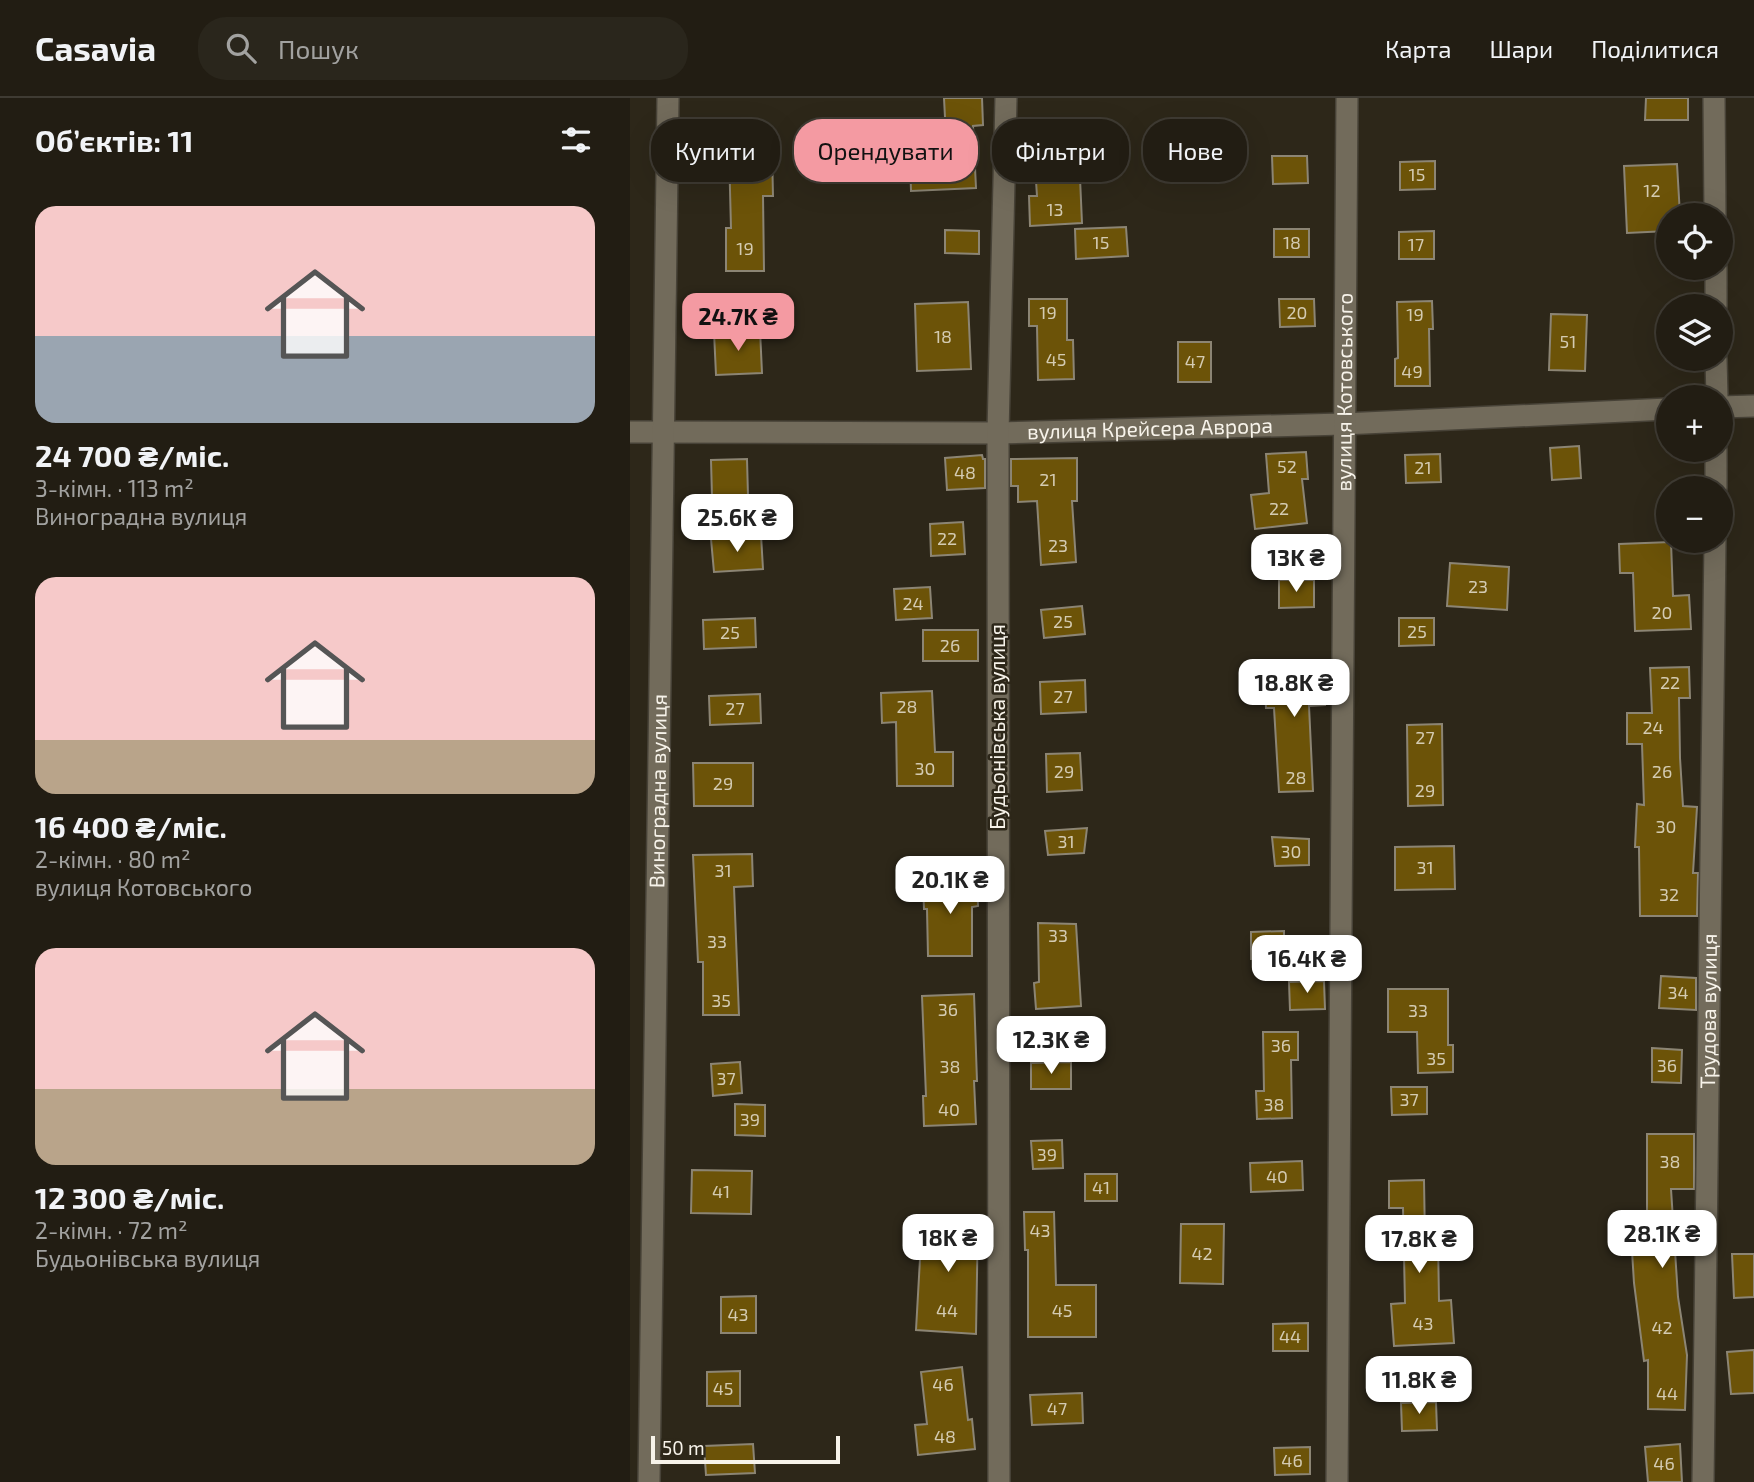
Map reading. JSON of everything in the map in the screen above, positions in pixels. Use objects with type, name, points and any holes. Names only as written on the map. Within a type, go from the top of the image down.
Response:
[{"type":"street","name":"Виноградна вулиця","points":[[649,1482],[668,98]]},
{"type":"street","name":"Будьонівська вулиця","points":[[999,1482],[998,433],[1006,98]]},
{"type":"street","name":"вулиця Котовського","points":[[1337,1482],[1347,98]]},
{"type":"street","points":[[1714,98],[1715,203]]},
{"type":"street","points":[[1733,407],[1754,406]]},
{"type":"street","name":"вулиця Крейсера Аврора","points":[[630,432],[998,433],[1343,424],[1656,410]]},
{"type":"street","name":"Трудова вулиця","points":[[1703,1482],[1715,553]]},
{"type":"building","points":[[944,98],[982,98],[983,125],[978,126],[978,119],[945,119]]},
{"type":"building","points":[[1646,98],[1688,98],[1688,120],[1645,120]]},
{"type":"building","points":[[1272,156],[1307,156],[1308,183],[1273,184]]},
{"type":"building","points":[[1435,161],[1435,189],[1400,190],[1400,162]]},
{"type":"building","points":[[1677,164],[1679,203],[1656,203],[1656,232],[1627,233],[1624,166]]},
{"type":"building","points":[[730,182],[773,182],[773,196],[763,196],[764,271],[726,271],[726,228],[731,228]]},
{"type":"building","points":[[911,182],[976,182],[976,188],[911,191]]},
{"type":"building","points":[[1036,182],[1080,182],[1082,223],[1030,226],[1029,196],[1037,196]]},
{"type":"building","points":[[1126,227],[1128,256],[1076,259],[1075,229]]},
{"type":"building","points":[[1274,229],[1309,229],[1309,257],[1274,257]]},
{"type":"building","points":[[945,230],[979,231],[979,254],[945,253]]},
{"type":"building","points":[[1434,231],[1434,259],[1399,259],[1399,232]]},
{"type":"building","points":[[1029,299],[1067,299],[1067,340],[1073,340],[1074,379],[1038,380],[1037,326],[1029,326]]},
{"type":"building","points":[[1279,299],[1314,299],[1315,326],[1280,327]]},
{"type":"building","points":[[1432,301],[1433,329],[1429,329],[1430,386],[1395,386],[1395,359],[1398,358],[1397,302]]},
{"type":"building","points":[[968,302],[971,369],[917,371],[915,304]]},
{"type":"building","points":[[1551,314],[1587,315],[1585,371],[1549,370]]},
{"type":"building","points":[[760,330],[762,373],[716,375],[714,332]]},
{"type":"building","points":[[1178,342],[1211,342],[1211,382],[1178,382]]},
{"type":"building","points":[[1579,446],[1581,478],[1552,480],[1550,448]]},
{"type":"building","points":[[1306,452],[1308,479],[1302,479],[1307,523],[1255,529],[1251,495],[1269,493],[1266,454]]},
{"type":"building","points":[[1440,454],[1441,482],[1406,483],[1405,455]]},
{"type":"building","points":[[982,455],[985,459],[985,488],[947,490],[945,458]]},
{"type":"building","points":[[1077,458],[1077,501],[1072,501],[1076,562],[1041,565],[1037,501],[1018,502],[1018,486],[1011,486],[1011,459]]},
{"type":"building","points":[[747,459],[748,496],[712,497],[711,460]]},
{"type":"building","points":[[963,522],[965,554],[931,556],[930,524]]},
{"type":"building","points":[[761,535],[763,569],[714,572],[711,539]]},
{"type":"building","points":[[1656,543],[1656,553],[1671,553],[1673,596],[1689,595],[1691,629],[1635,631],[1633,573],[1620,573],[1619,544]]},
{"type":"building","points":[[1450,563],[1509,567],[1507,610],[1447,606]]},
{"type":"building","points":[[1279,580],[1314,580],[1314,607],[1279,608]]},
{"type":"building","points":[[930,587],[932,618],[896,620],[894,589]]},
{"type":"building","points":[[1082,606],[1085,634],[1044,638],[1041,610]]},
{"type":"building","points":[[755,618],[756,647],[704,649],[703,620]]},
{"type":"building","points":[[1399,618],[1434,618],[1434,645],[1399,646]]},
{"type":"building","points":[[923,630],[978,630],[978,661],[923,661]]},
{"type":"building","points":[[1323,662],[1325,705],[1309,706],[1313,791],[1279,792],[1274,708],[1266,708],[1264,665]]},
{"type":"building","points":[[1689,667],[1690,698],[1679,698],[1680,758],[1683,806],[1697,807],[1693,873],[1698,873],[1697,916],[1640,916],[1639,847],[1635,847],[1637,804],[1644,805],[1642,744],[1627,744],[1627,713],[1652,713],[1650,668]]},
{"type":"building","points":[[1085,680],[1086,712],[1041,714],[1040,682]]},
{"type":"building","points":[[932,691],[935,752],[953,752],[953,786],[897,786],[896,722],[882,723],[881,693]]},
{"type":"building","points":[[760,694],[761,723],[710,725],[709,696]]},
{"type":"building","points":[[1442,724],[1443,805],[1408,806],[1407,725]]},
{"type":"building","points":[[1080,753],[1082,790],[1047,792],[1046,754]]},
{"type":"building","points":[[693,763],[753,763],[753,806],[694,806]]},
{"type":"building","points":[[1087,828],[1084,853],[1048,855],[1045,831]]},
{"type":"building","points":[[1272,837],[1309,839],[1309,865],[1275,866]]},
{"type":"building","points":[[1454,846],[1455,889],[1395,890],[1395,847]]},
{"type":"building","points":[[752,854],[753,886],[734,887],[739,1015],[703,1015],[703,962],[698,962],[693,855]]},
{"type":"building","points":[[977,879],[978,906],[972,907],[972,956],[928,956],[927,909],[924,909],[923,882]]},
{"type":"building","points":[[1038,923],[1076,924],[1081,1006],[1036,1009],[1034,983],[1039,982]]},
{"type":"building","points":[[1284,931],[1284,958],[1251,959],[1251,932]]},
{"type":"building","points":[[1661,976],[1696,978],[1696,1010],[1659,1008]]},
{"type":"building","points":[[1324,981],[1325,1009],[1290,1010],[1289,982]]},
{"type":"building","points":[[1388,989],[1448,989],[1448,1045],[1453,1045],[1453,1072],[1418,1073],[1417,1032],[1388,1032]]},
{"type":"building","points":[[974,994],[976,1124],[924,1126],[923,1096],[926,1096],[922,996]]},
{"type":"building","points":[[1263,1032],[1298,1032],[1298,1060],[1291,1060],[1292,1118],[1257,1119],[1256,1091],[1264,1091]]},
{"type":"building","points":[[1652,1048],[1682,1050],[1681,1083],[1652,1082]]},
{"type":"building","points":[[740,1062],[742,1093],[713,1096],[711,1064]]},
{"type":"building","points":[[1071,1062],[1071,1089],[1031,1089],[1031,1063]]},
{"type":"building","points":[[1391,1087],[1427,1087],[1427,1114],[1392,1115]]},
{"type":"building","points":[[735,1104],[765,1105],[765,1136],[735,1135]]},
{"type":"building","points":[[1647,1134],[1694,1134],[1694,1189],[1671,1189],[1678,1297],[1687,1355],[1685,1410],[1648,1409],[1648,1360],[1644,1361],[1634,1283],[1630,1219],[1647,1218]]},
{"type":"building","points":[[1062,1140],[1063,1168],[1033,1169],[1031,1141]]},
{"type":"building","points":[[1302,1161],[1303,1190],[1251,1192],[1250,1163]]},
{"type":"building","points":[[692,1170],[752,1171],[751,1214],[691,1213]]},
{"type":"building","points":[[1085,1174],[1117,1174],[1117,1201],[1085,1201]]},
{"type":"building","points":[[1424,1180],[1425,1240],[1438,1240],[1439,1301],[1451,1300],[1454,1343],[1394,1346],[1391,1304],[1405,1303],[1403,1208],[1389,1208],[1389,1181]]},
{"type":"building","points":[[1024,1212],[1054,1212],[1056,1285],[1096,1285],[1096,1337],[1028,1337],[1028,1250],[1025,1250]]},
{"type":"building","points":[[918,1216],[978,1216],[976,1334],[916,1330],[920,1259]]},
{"type":"building","points":[[1181,1224],[1224,1224],[1223,1284],[1180,1283]]},
{"type":"building","points":[[1732,1254],[1754,1254],[1754,1297],[1734,1298]]},
{"type":"building","points":[[756,1296],[756,1333],[721,1333],[721,1297]]},
{"type":"building","points":[[1308,1323],[1308,1351],[1273,1351],[1273,1324]]},
{"type":"building","points":[[1754,1350],[1754,1393],[1731,1394],[1727,1352]]},
{"type":"building","points":[[962,1367],[968,1420],[972,1419],[975,1449],[918,1455],[915,1425],[927,1424],[921,1372]]},
{"type":"building","points":[[740,1371],[740,1406],[707,1406],[707,1372]]},
{"type":"building","points":[[1082,1393],[1083,1423],[1032,1425],[1030,1395]]},
{"type":"building","points":[[1436,1402],[1437,1430],[1402,1431],[1401,1403]]},
{"type":"building","points":[[753,1444],[755,1473],[706,1475],[704,1446]]},
{"type":"building","points":[[1680,1444],[1682,1482],[1648,1482],[1645,1447]]},
{"type":"building","points":[[1310,1447],[1310,1474],[1275,1475],[1274,1448]]}]
